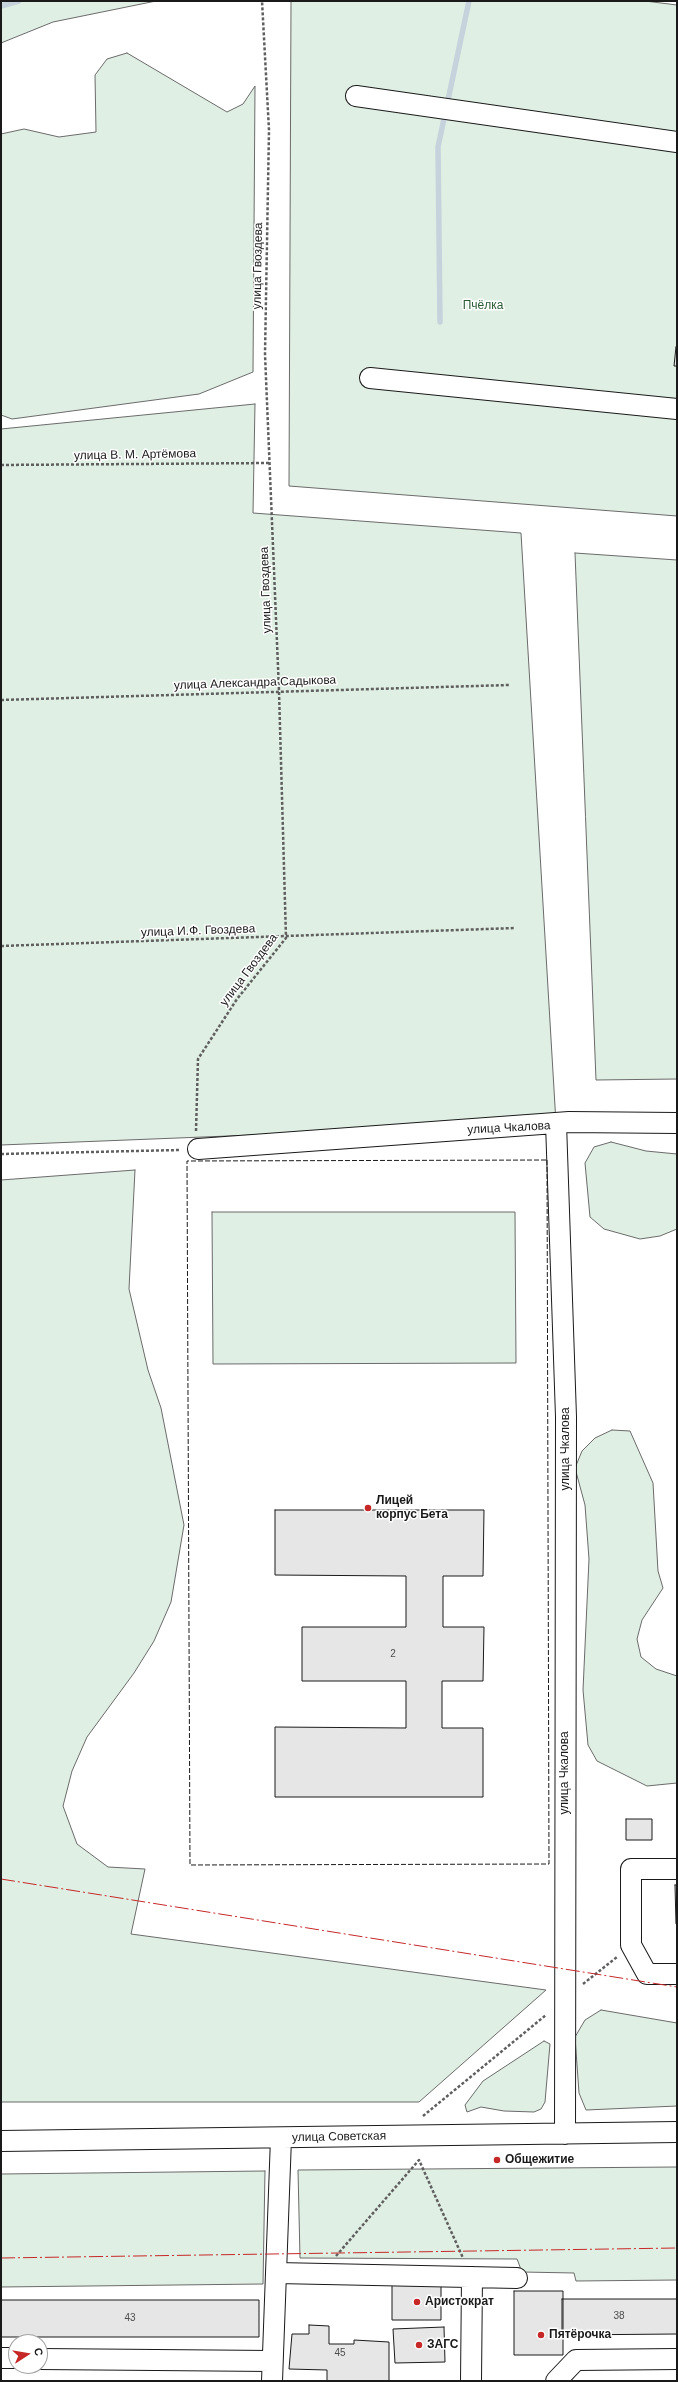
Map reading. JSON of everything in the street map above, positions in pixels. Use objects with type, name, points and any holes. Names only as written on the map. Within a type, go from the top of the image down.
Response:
[{"type":"street","points":[[356,96],[677,142]]},
{"type":"street","points":[[370,378],[677,409]]},
{"type":"street","points":[[556,1123],[677,1122]]},
{"type":"street","name":"улица Чкалова","points":[[198,1149],[556,1123],[566,1417],[565,2134]]},
{"type":"street","points":[[677,1869],[631,1869],[631,1945],[647,1974],[677,1974]]},
{"type":"street","name":"улица Советская","points":[[1,2141],[677,2132]]},
{"type":"street","points":[[272,2381],[271,2361],[277,2273],[281,2138]]},
{"type":"street","points":[[277,2273],[517,2278]]},
{"type":"street","points":[[471,2381],[472,2277]]},
{"type":"street","points":[[48,2359],[271,2361]]},
{"type":"street","points":[[556,2381],[576,2360],[677,2359]]},
{"type":"path","name":"улица Гвоздева","points":[[198,1149],[196,1130],[198,1059],[237,999],[286,938],[279,691],[265,354],[270,130],[262,1]]},
{"type":"path","name":"улица В. М. Артёмова","points":[[1,466],[270,463]]},
{"type":"path","name":"улица Александра Садыкова","points":[[1,700],[509,685]]},
{"type":"path","name":"улица И.Ф. Гвоздева","points":[[1,946],[286,938],[515,928]]},
{"type":"path","points":[[1,1154],[198,1149]]},
{"type":"path","points":[[420,2119],[631,1945]]},
{"type":"path","points":[[320,2274],[420,2160],[472,2277]]},
{"type":"green space","points":[[1,1],[156,1],[53,22],[1,43]]},
{"type":"green space","name":"Пчёлка","points":[[291,1],[645,1],[677,5],[677,516],[289,486]]},
{"type":"green space","points":[[127,53],[227,112],[243,104],[255,86],[253,372],[199,394],[12,419],[1,415],[1,134],[24,129],[59,137],[96,132],[95,75],[107,59]]},
{"type":"green space","points":[[255,404],[253,513],[521,533],[556,1123],[1,1145],[1,429]]},
{"type":"green space","points":[[575,553],[677,560],[677,1079],[596,1080]]},
{"type":"green space","points":[[611,1142],[646,1151],[677,1154],[677,1229],[660,1236],[640,1239],[604,1229],[590,1217],[585,1163],[594,1147]]},
{"type":"green space","points":[[135,1170],[129,1289],[148,1370],[161,1408],[184,1525],[171,1602],[154,1641],[134,1673],[87,1737],[72,1771],[63,1806],[77,1844],[108,1867],[145,1869],[131,1934],[546,1990],[419,2102],[1,2102],[1,1180]]},
{"type":"green space","points":[[212,1212],[515,1212],[516,1363],[213,1364]]},
{"type":"green space","points":[[612,1430],[630,1431],[653,1483],[658,1571],[663,1588],[642,1620],[637,1639],[641,1657],[656,1669],[677,1676],[677,1783],[647,1786],[597,1761],[588,1745],[583,1690],[589,1559],[585,1505],[575,1468],[582,1451],[595,1438]]},
{"type":"green space","points":[[601,2010],[677,2023],[677,2106],[586,2110],[579,2093],[575,2037],[585,2020]]},
{"type":"green space","points":[[544,2041],[550,2044],[545,2102],[541,2109],[534,2112],[504,2111],[481,2107],[467,2112],[465,2105],[483,2081]]},
{"type":"green space","points":[[677,2167],[677,2280],[576,2281],[574,2273],[522,2272],[517,2259],[300,2258],[298,2170]]},
{"type":"green space","points":[[265,2171],[263,2284],[1,2287],[1,2174]]},
{"type":"building","points":[[676,347],[677,366],[674,366]]},
{"type":"building","name":"Лицей корпус Бета","points":[[275,1510],[484,1510],[483,1576],[443,1576],[443,1627],[484,1627],[483,1681],[442,1681],[442,1728],[483,1728],[483,1797],[275,1797],[275,1727],[406,1728],[406,1681],[302,1681],[302,1627],[406,1627],[406,1576],[275,1575]]},
{"type":"building","points":[[626,1819],[652,1819],[652,1840],[626,1840]]},
{"type":"building","points":[[675,1885],[677,1885],[677,1924],[676,1924]]},
{"type":"building","name":"Аристократ","points":[[392,2284],[441,2284],[441,2320],[392,2320]]},
{"type":"building","points":[[514,2291],[563,2291],[563,2355],[514,2355]]},
{"type":"building","points":[[562,2299],[677,2299],[677,2334],[562,2335]]},
{"type":"building","points":[[1,2300],[259,2300],[259,2337],[48,2337],[48,2334],[8,2334],[8,2337],[1,2337]]},
{"type":"building","points":[[309,2325],[329,2326],[329,2344],[354,2344],[354,2340],[389,2342],[389,2381],[327,2381],[327,2370],[289,2369],[292,2334],[309,2334]]},
{"type":"building","name":"ЗАГС","points":[[444,2327],[445,2362],[395,2363],[393,2329]]},
{"type":"waterway","points":[[1,6],[19,1]]},
{"type":"waterway","points":[[440,322],[438,147],[469,1]]},
{"type":"fence","points":[[547,1160],[549,1864],[190,1865],[187,1161],[547,1160]]},
{"type":"power","points":[[1,1879],[677,1987]]},
{"type":"power","points":[[1,2258],[677,2248]]},
{"type":"place","name":"Лицей корпус Бета","points":[[368,1508]]},
{"type":"place","name":"Общежитие","points":[[497,2160]]},
{"type":"place","name":"Аристократ","points":[[417,2302]]},
{"type":"place","name":"Пятёрочка","points":[[541,2335]]},
{"type":"place","name":"ЗАГС","points":[[419,2345]]}]
